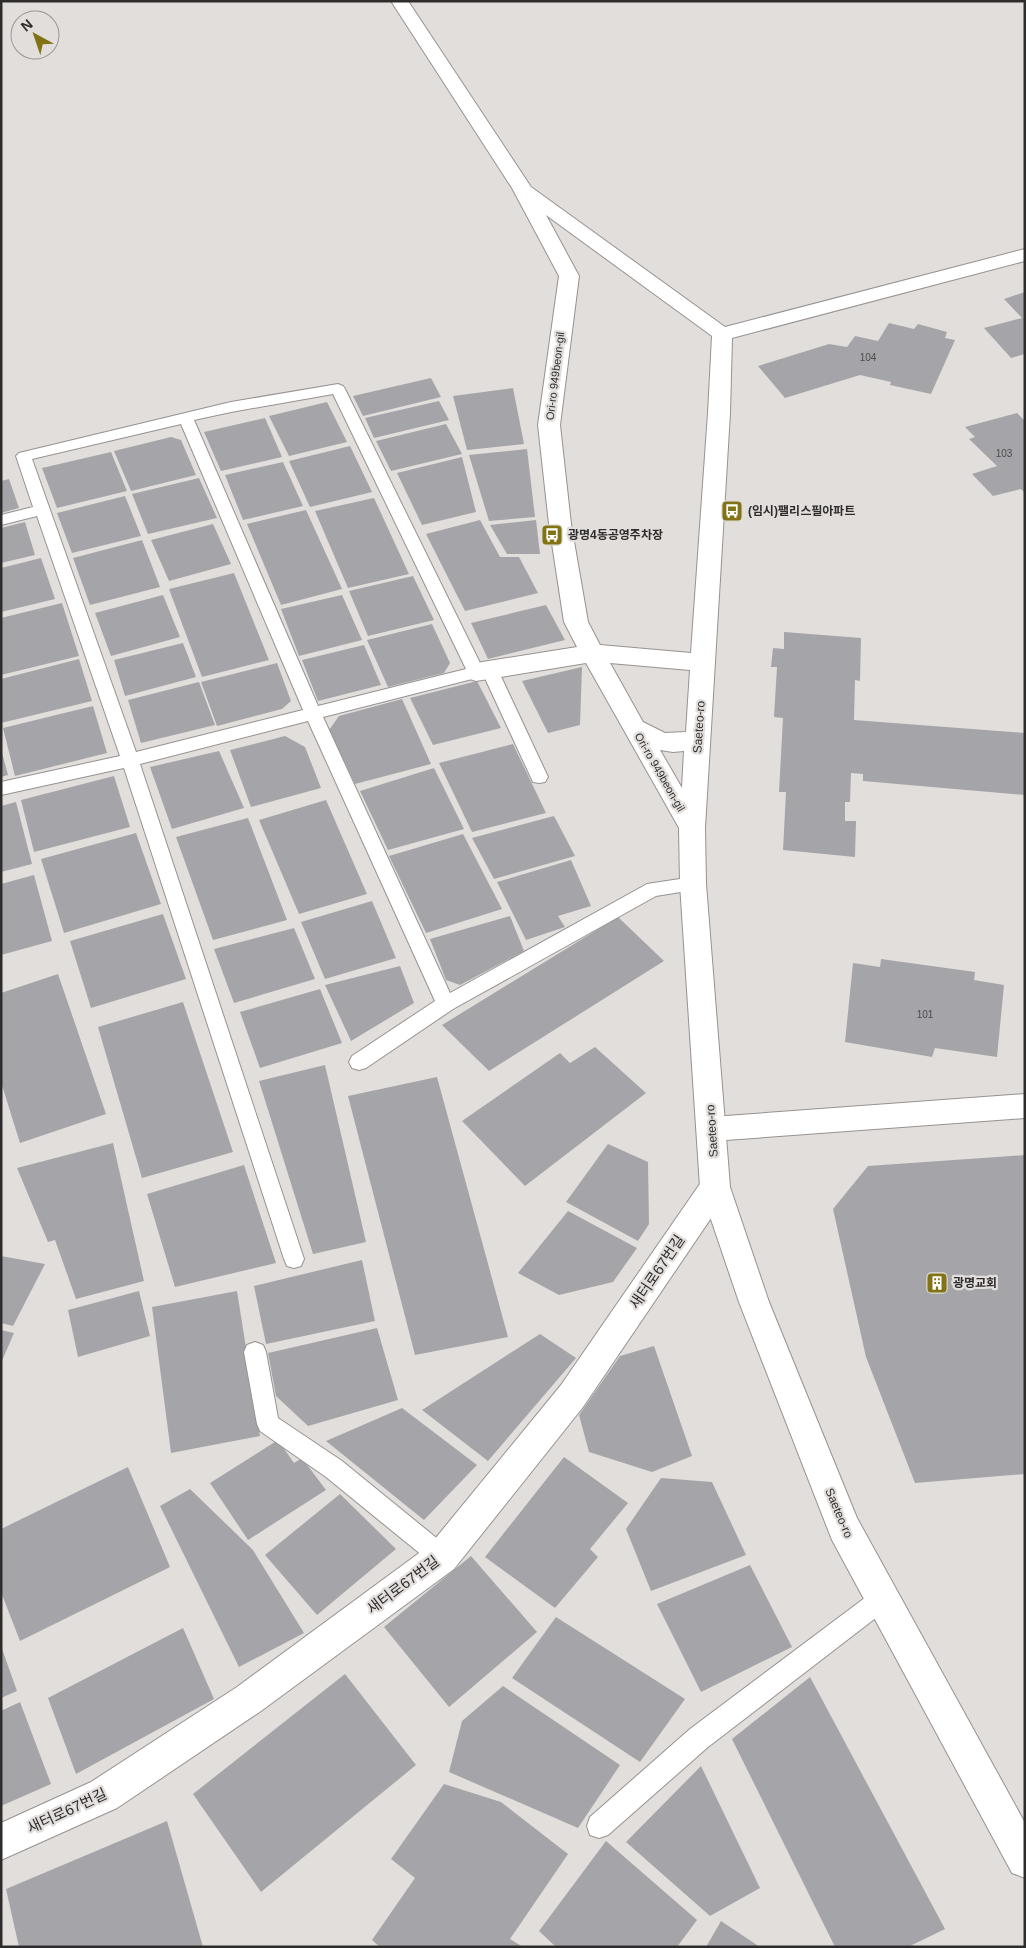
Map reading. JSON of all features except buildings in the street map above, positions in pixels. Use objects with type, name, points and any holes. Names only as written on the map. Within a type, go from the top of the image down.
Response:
[{"type":"street","name":"Ori-ro 949beon-gil","points":[[399,1],[522,188],[569,276],[549,425],[560,524],[576,622],[692,828]]},
{"type":"street","points":[[522,188],[722,334],[1025,256]]},
{"type":"street","name":"Saeteo-ro","points":[[722,334],[719,413],[692,828],[693,884],[715,1187],[754,1302],[844,1528],[1025,1860]]},
{"type":"street","points":[[483,671],[592,653],[703,663]]},
{"type":"street","points":[[634,728],[651,739],[670,744],[683,743],[698,737]]},
{"type":"street","points":[[712,1129],[1025,1106]]},
{"type":"street","name":"새터로67번길","points":[[1,1842],[104,1795],[249,1699],[442,1557],[572,1396],[715,1187]]},
{"type":"lane","points":[[294,1259],[130,760],[24,456],[231,407],[338,389],[539,776]]},
{"type":"lane","points":[[186,418],[313,714],[446,1004]]},
{"type":"lane","points":[[1,520],[42,510]]},
{"type":"lane","points":[[1,789],[130,760],[483,671]]},
{"type":"lane","points":[[359,1062],[446,1004],[653,888],[693,884]]},
{"type":"lane","points":[[255,1352],[268,1424],[334,1469],[442,1557]]},
{"type":"lane","points":[[599,1826],[699,1738],[882,1599]]},
{"type":"place","name":"(임시)팰리스필아파트","points":[[732,511]]},
{"type":"place","name":"광명4동공영주차장","points":[[552,535]]},
{"type":"place","name":"광명교회","points":[[937,1283]]}]
